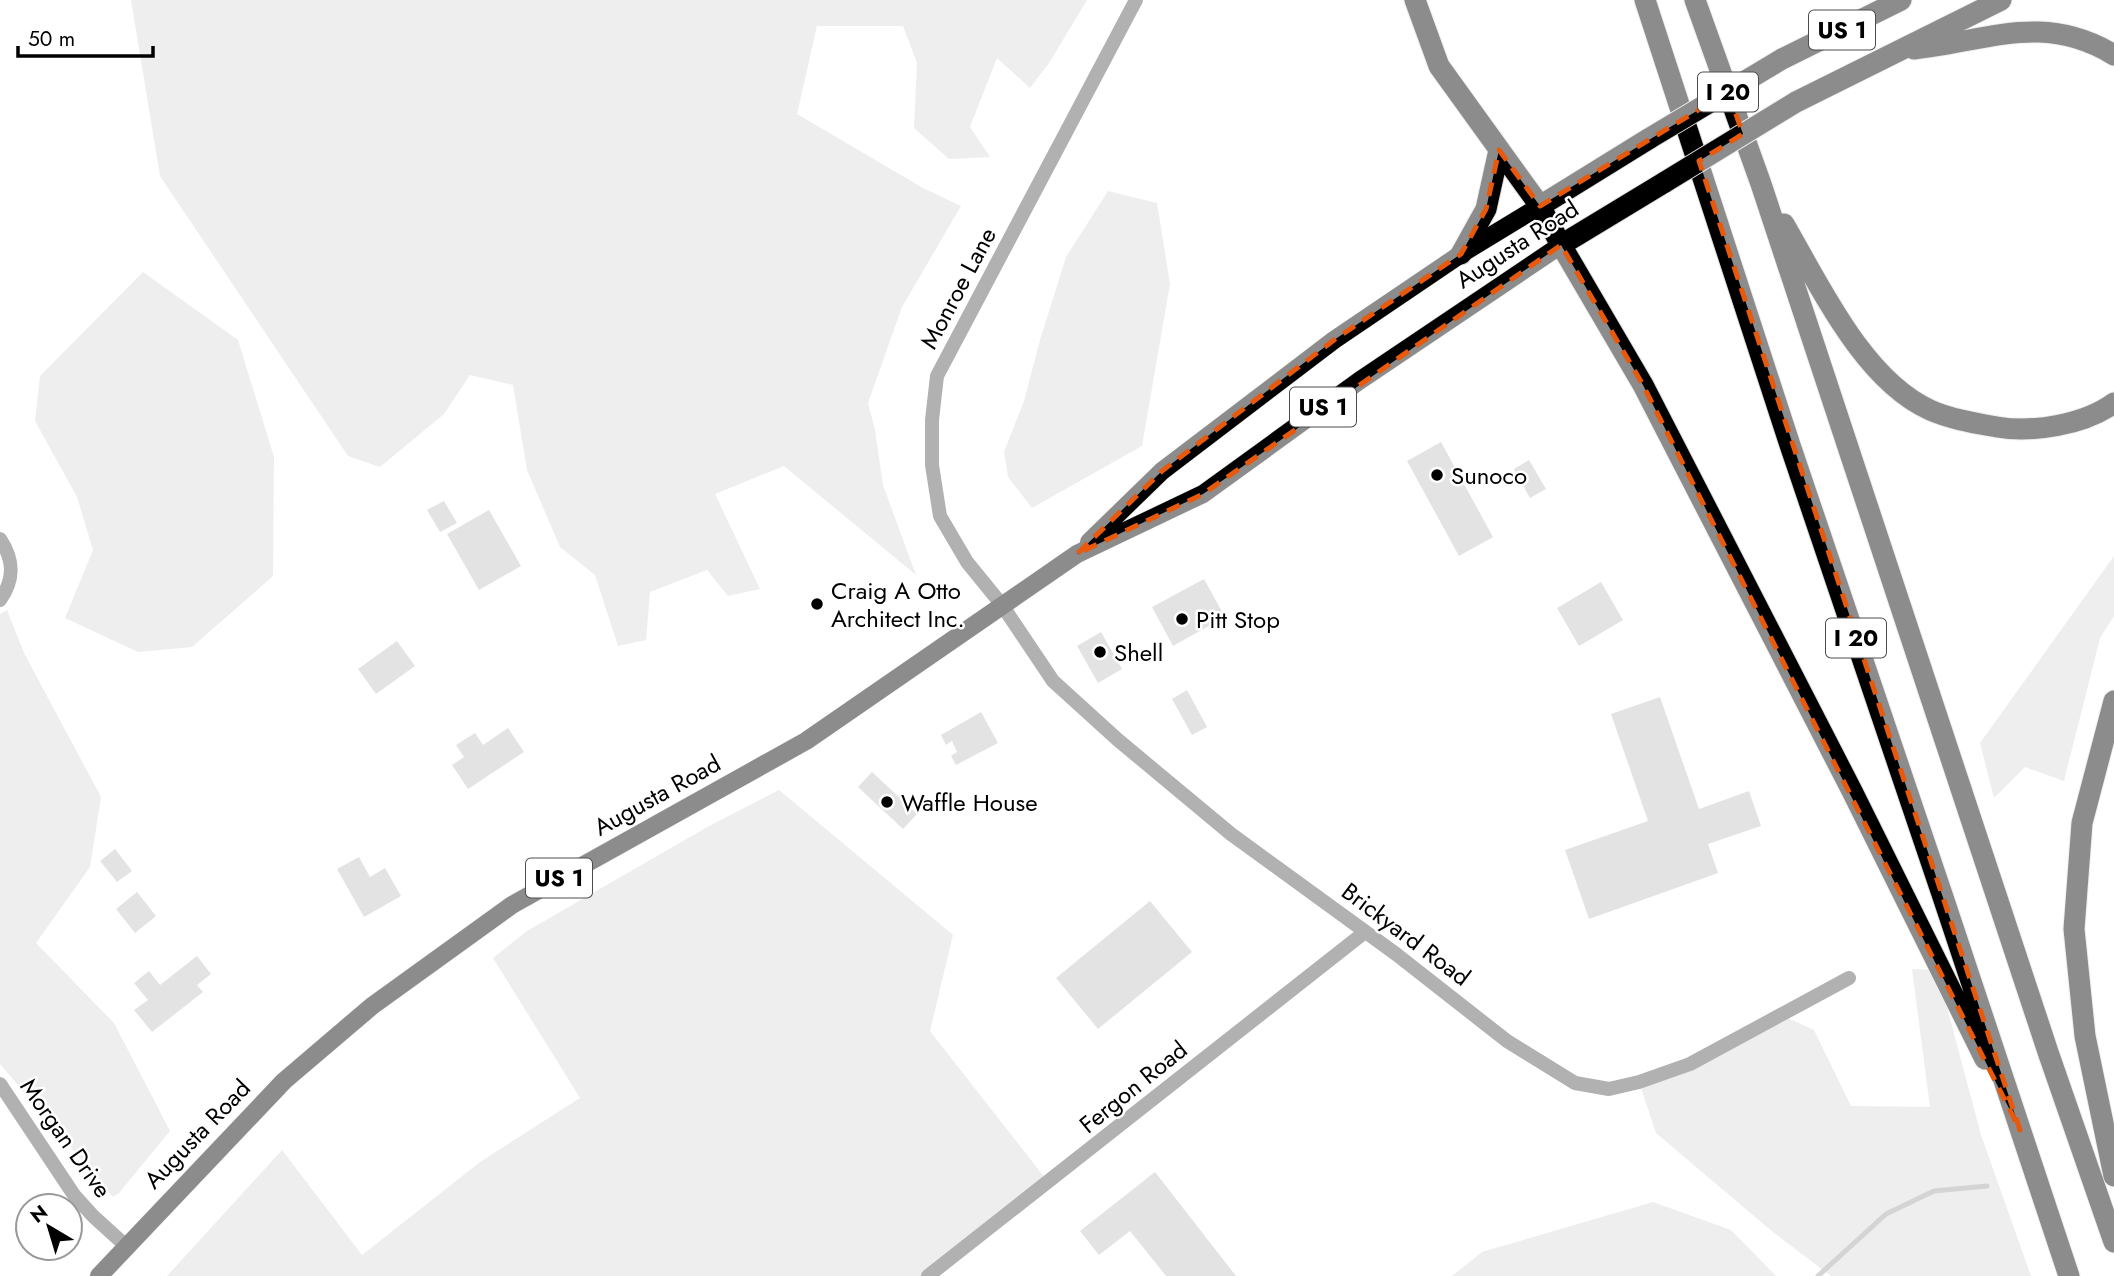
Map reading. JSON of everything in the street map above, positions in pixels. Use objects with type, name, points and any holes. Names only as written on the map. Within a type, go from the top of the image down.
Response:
[{"type":"highway","points":[[1415,0],[1439,66],[1540,206],[1650,397],[1853,791],[2020,1130]]},
{"type":"highway","name":"I 20","points":[[1645,0],[1790,445],[1944,897],[2068,1276]]},
{"type":"highway","name":"I 20","points":[[1695,0],[1761,184],[2048,1052],[2114,1242]]},
{"type":"highway","name":"Augusta Road","points":[[1540,206],[1782,59],[1901,0]]},
{"type":"highway","name":"Augusta Road","points":[[1561,246],[1796,102],[2001,0]]},
{"type":"highway","points":[[1902,50],[1943,46],[2014,31],[2040,31],[2070,37],[2114,55]]},
{"type":"highway","points":[[1461,254],[1486,209],[1499,150]]},
{"type":"highway","points":[[1761,184],[1858,347],[1876,369],[1929,410],[1977,424],[2016,430],[2057,426],[2103,411],[2114,403]]},
{"type":"highway","points":[[2114,701],[2082,822],[2074,929],[2085,1036],[2114,1176]]},
{"type":"main road","name":"Augusta Road","points":[[1077,554],[1162,471],[1334,340],[1461,254],[1540,206]]},
{"type":"main road","name":"Augusta Road","points":[[99,1276],[284,1081],[372,1006],[512,905],[806,741],[1077,554],[1203,494],[1359,381],[1561,246]]},
{"type":"street","name":"Monroe Lane","points":[[1002,605],[968,562],[940,516],[932,465],[932,420],[937,376],[1136,0]]},
{"type":"street","points":[[0,539],[8,551],[12,567],[9,583],[0,600]]},
{"type":"street","name":"Brickyard Road","points":[[1002,605],[1053,681],[1231,834],[1507,1041],[1575,1083],[1609,1089],[1639,1082],[1690,1064],[1849,978]]},
{"type":"street","name":"Fergon Road","points":[[928,1276],[1365,932]]},
{"type":"street","name":"Morgan Drive","points":[[0,1084],[74,1195],[126,1246]]},
{"type":"highlighted area","points":[[1728,92],[1743,134],[1699,161],[2020,1130],[1643,385],[1561,245],[1203,494],[1077,554],[1162,471],[1334,340],[1461,254],[1486,209],[1499,150],[1540,206]]},
{"type":"shaded area","points":[[131,0],[1087,0],[1049,63],[1030,88],[997,58],[970,127],[990,157],[949,159],[914,128],[917,63],[903,26],[817,26],[797,114],[923,188],[961,206],[902,307],[868,403],[883,485],[916,575],[784,466],[715,494],[760,589],[728,596],[707,570],[650,592],[646,640],[618,646],[595,575],[560,547],[527,470],[513,385],[470,375],[444,414],[380,467],[348,456],[160,176]]},
{"type":"shaded area","points":[[1108,191],[1157,203],[1170,284],[1142,446],[1032,508],[1008,477],[1004,452],[1024,401],[1066,257]]},
{"type":"shaded area","points":[[143,272],[238,340],[274,457],[273,576],[192,647],[138,652],[65,618],[93,550],[77,497],[35,421],[40,376]]},
{"type":"shaded area","points":[[2114,556],[2114,616],[2100,638],[2064,781],[2025,767],[1994,798],[1980,743]]},
{"type":"shaded area","points":[[7,610],[24,653],[101,797],[90,867],[36,943],[114,1023],[170,1131],[113,1197],[0,1064],[0,614]]},
{"type":"shaded area","points":[[779,790],[953,935],[930,1031],[1049,1183],[928,1276],[167,1276],[282,1150],[362,1255],[480,1162],[580,1098],[493,958],[527,931],[709,826]]},
{"type":"shaded area","points":[[1912,969],[1937,970],[1981,1135],[2031,1276],[1831,1276],[1774,1233],[1656,1133],[1639,1082],[1781,1015],[1814,1030],[1851,1106],[1930,1107]]},
{"type":"shaded area","points":[[1653,1202],[1731,1230],[1776,1276],[1452,1276],[1482,1252]]},
{"type":"building","points":[[1441,442],[1493,537],[1459,556],[1407,461]]},
{"type":"building","points":[[1529,460],[1546,489],[1530,498],[1514,469]]},
{"type":"building","points":[[444,501],[457,523],[440,532],[427,510]]},
{"type":"building","points":[[489,510],[521,566],[479,590],[447,534]]},
{"type":"building","points":[[1204,579],[1225,617],[1173,646],[1152,607]]},
{"type":"building","points":[[1601,582],[1623,620],[1579,646],[1557,608]]},
{"type":"building","points":[[1101,632],[1122,669],[1098,683],[1077,646]]},
{"type":"building","points":[[397,641],[415,666],[376,694],[358,669]]},
{"type":"building","points":[[1187,690],[1207,727],[1192,735],[1172,699]]},
{"type":"building","points":[[1660,697],[1699,809],[1749,791],[1761,826],[1708,844],[1718,873],[1589,919],[1565,850],[1648,821],[1611,714]]},
{"type":"building","points":[[981,712],[998,743],[956,765],[951,756],[957,752],[952,741],[946,745],[941,735]]},
{"type":"building","points":[[508,728],[524,752],[468,789],[452,765],[464,757],[456,745],[475,733],[483,745]]},
{"type":"building","points":[[872,772],[917,814],[903,829],[858,787]]},
{"type":"building","points":[[115,849],[132,871],[117,882],[100,861]]},
{"type":"building","points":[[359,857],[370,877],[385,868],[401,896],[364,917],[337,869]]},
{"type":"building","points":[[137,892],[156,916],[135,933],[116,909]]},
{"type":"building","points":[[1150,901],[1192,952],[1098,1029],[1056,978]]},
{"type":"building","points":[[197,956],[211,974],[197,985],[203,992],[152,1032],[134,1010],[148,1000],[134,983],[149,971],[160,985]]},
{"type":"building","points":[[1155,1172],[1236,1276],[1166,1276],[1130,1231],[1099,1255],[1080,1231]]},
{"type":"waterway","points":[[1818,1276],[1886,1214],[1934,1191],[1987,1186]]},
{"type":"place","name":"Sunoco","points":[[1437,475]]},
{"type":"place","name":"Craig A Otto Architect Inc.","points":[[817,604]]},
{"type":"place","name":"Pitt Stop","points":[[1182,619]]},
{"type":"place","name":"Shell","points":[[1100,652]]},
{"type":"place","name":"Waffle House","points":[[887,802]]}]
